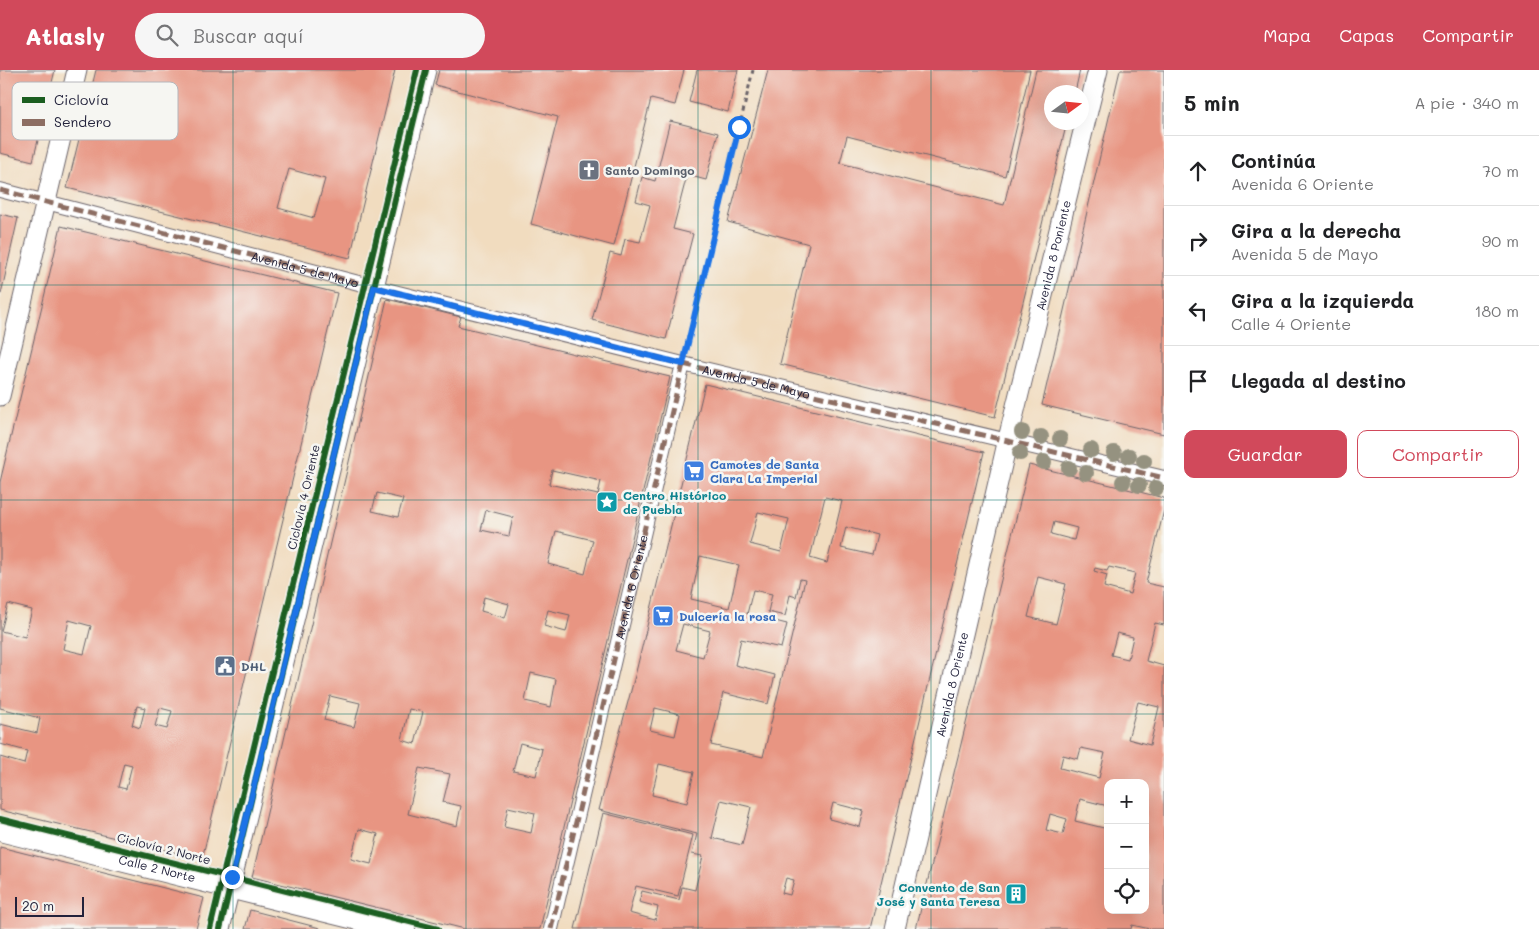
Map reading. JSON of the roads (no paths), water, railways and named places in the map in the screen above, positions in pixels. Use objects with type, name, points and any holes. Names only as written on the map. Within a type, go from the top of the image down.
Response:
[{"type":"street","points":[[220,929],[426,70]]},
{"type":"street","name":"Avenida 8 Poniente","points":[[1008,439],[1098,70]]},
{"type":"street","points":[[0,396],[60,140]]},
{"type":"street","name":"Avenida 5 de Mayo","points":[[0,190],[374,287],[683,364],[1008,439],[1164,478]]},
{"type":"street","name":"Avenida 6 Oriente","points":[[551,929],[683,364]]},
{"type":"street","name":"Avenida 8 Oriente","points":[[895,929],[1008,439]]},
{"type":"street","name":"Calle 2 Norte","points":[[0,829],[403,929]]},
{"type":"place","name":"Santo Domingo","points":[[589,170]]},
{"type":"place","name":"Camotes de Santa Clara La Imperial","points":[[694,471]]},
{"type":"place","name":"Centro Histórico de Puebla","points":[[607,502]]},
{"type":"place","name":"Dulcería la rosa","points":[[663,616]]},
{"type":"place","name":"DHL","points":[[225,666]]},
{"type":"place","name":"Convento de San José y Santa Teresa","points":[[1016,894]]}]
